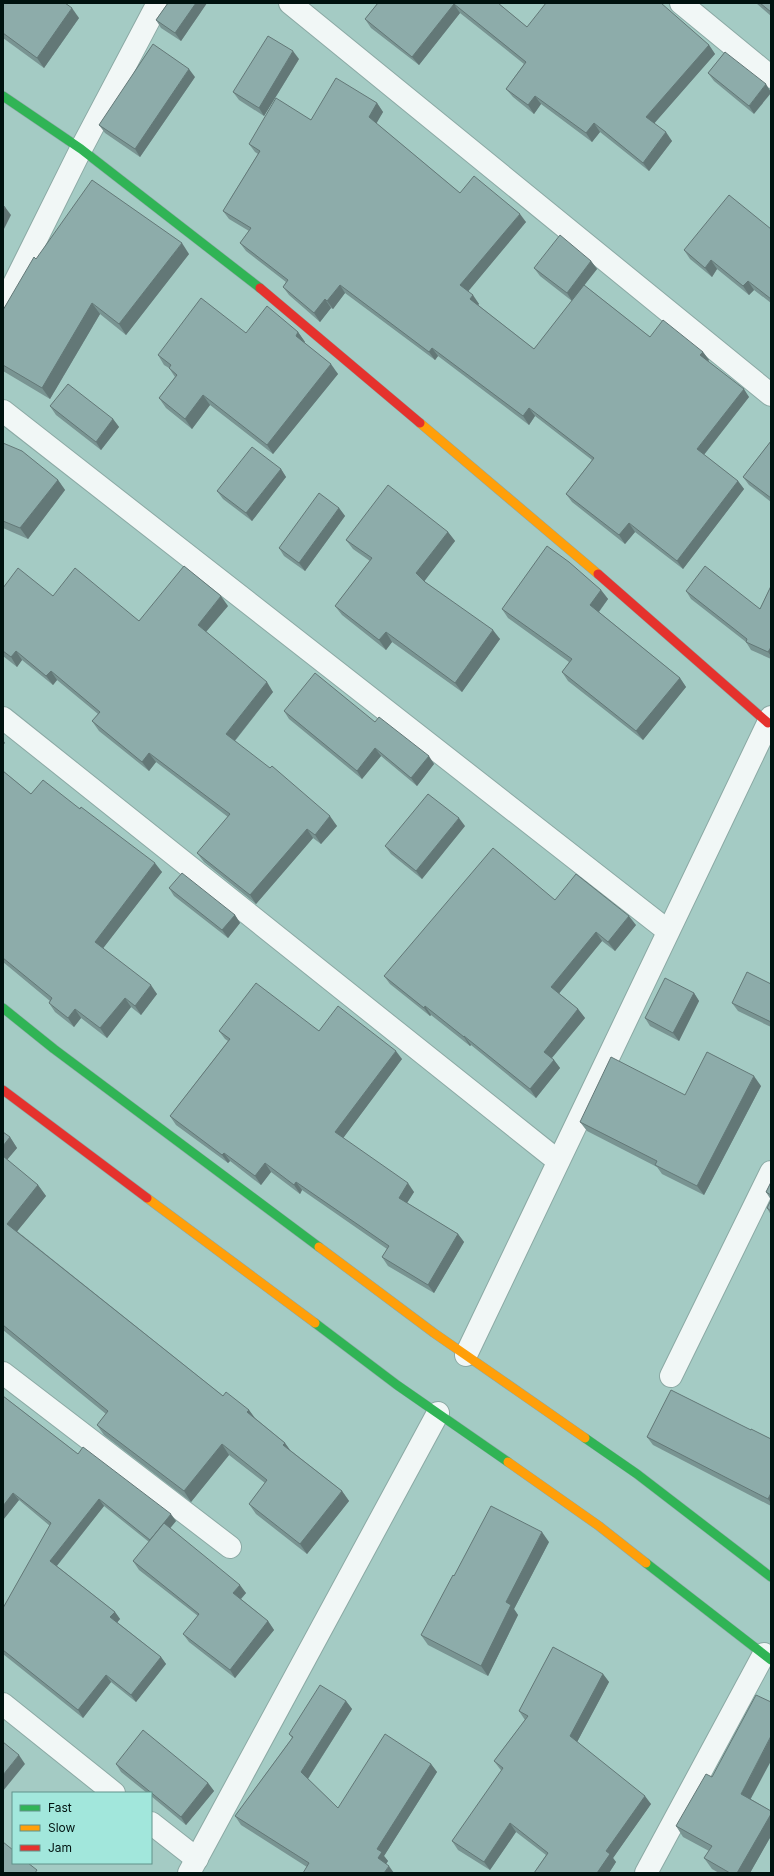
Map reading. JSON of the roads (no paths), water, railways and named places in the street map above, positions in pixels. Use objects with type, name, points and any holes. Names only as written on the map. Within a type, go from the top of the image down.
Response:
[{"type":"main road","points":[[3,96],[81,149],[268,294],[769,720]]},
{"type":"main road","points":[[3,1008],[67,1058],[466,1355],[637,1474],[771,1577]]},
{"type":"main road","points":[[3,1090],[397,1385],[600,1526],[767,1657]]},
{"type":"street","points":[[3,306],[81,149],[158,3]]},
{"type":"street","points":[[290,3],[771,395]]},
{"type":"street","points":[[681,3],[771,77]]},
{"type":"street","points":[[3,410],[668,931]]},
{"type":"street","points":[[3,718],[558,1161]]},
{"type":"street","points":[[466,1355],[769,720]]},
{"type":"street","points":[[671,1376],[771,1172]]},
{"type":"street","points":[[3,1373],[230,1547]]},
{"type":"street","points":[[152,1824],[193,1866],[438,1413]]},
{"type":"street","points":[[646,1873],[767,1657]]},
{"type":"street","points":[[3,1704],[113,1792]]}]
